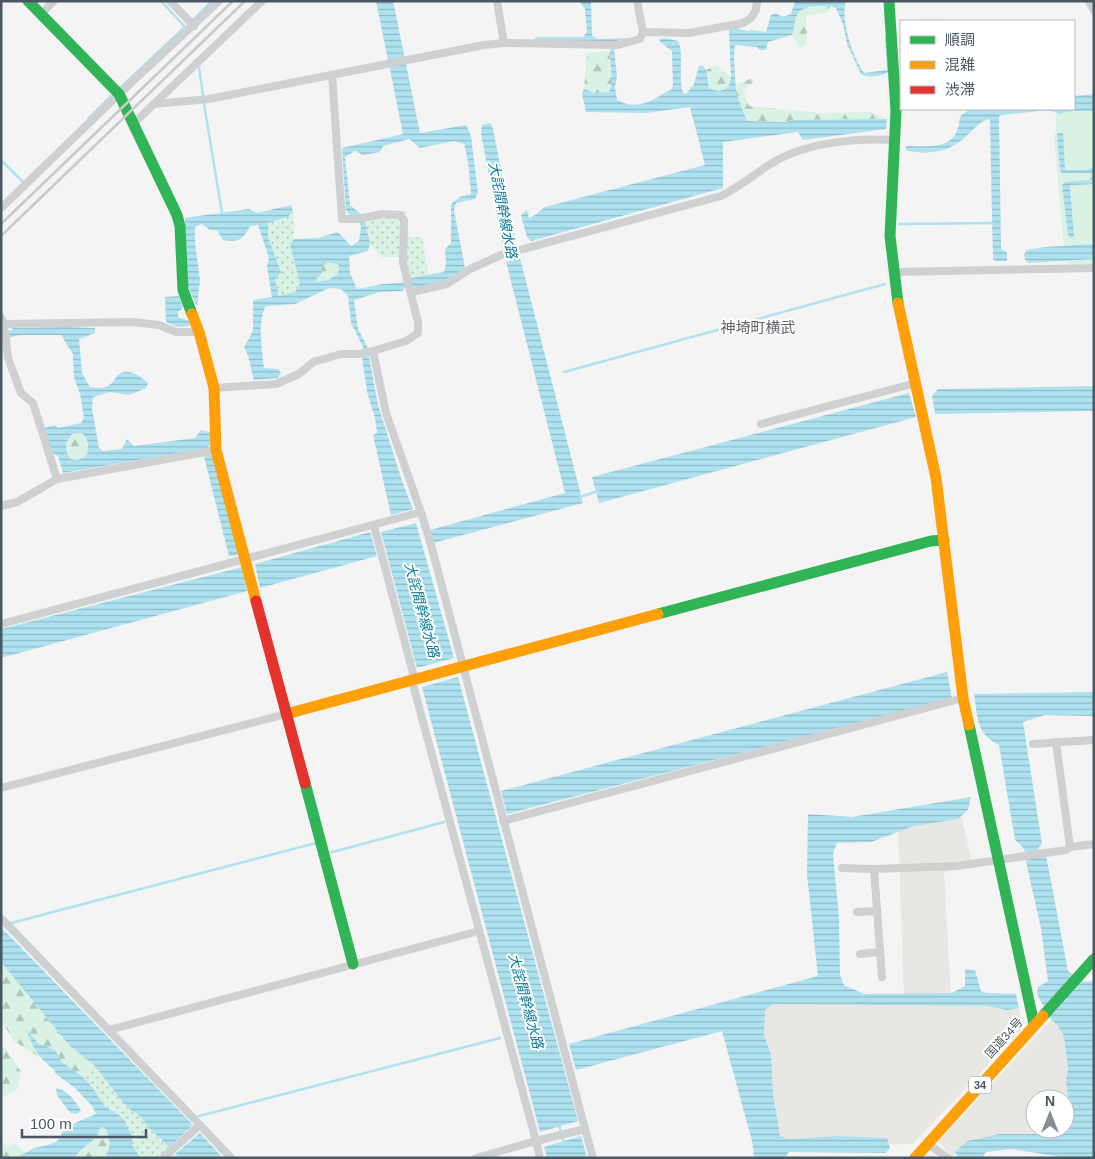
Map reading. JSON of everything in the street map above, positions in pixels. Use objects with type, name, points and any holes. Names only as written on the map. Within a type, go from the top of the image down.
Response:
[{"type":"main road","points":[[28,1],[119,94],[177,215],[180,226],[183,290],[199,332],[214,388],[216,450],[353,964]]},
{"type":"main road","points":[[889,1],[896,111],[890,236],[893,272],[898,306],[936,478],[963,698],[1034,1024]]},
{"type":"main road","points":[[286,714],[768,584],[931,541],[944,540]]},
{"type":"main road","name":"国道34号","points":[[915,1158],[1094,959]]},
{"type":"street","points":[[40,14],[54,1]]},
{"type":"street","points":[[170,1],[194,26]]},
{"type":"street","points":[[1,208],[119,94],[220,1]]},
{"type":"street","points":[[134,122],[262,1]]},
{"type":"street","points":[[497,1],[504,43]]},
{"type":"street","points":[[154,104],[209,99],[484,44],[618,44],[640,38],[643,32],[638,1]]},
{"type":"street","points":[[643,32],[689,33],[743,23],[751,18],[756,10],[757,1]]},
{"type":"street","points":[[1090,1],[1094,11]]},
{"type":"street","points":[[214,388],[276,384],[299,374],[312,362],[341,354],[359,354],[406,341],[418,333],[418,322],[412,292],[403,263],[404,220],[400,215],[382,214],[342,218],[332,75]]},
{"type":"street","points":[[412,292],[447,284],[470,269],[508,254],[720,196],[738,187],[774,162],[812,146],[871,139],[896,140]]},
{"type":"street","points":[[893,272],[1094,268]]},
{"type":"street","points":[[56,479],[33,403],[21,393],[8,358],[4,328],[133,322],[159,325],[176,332],[199,332]]},
{"type":"street","points":[[373,350],[386,413],[429,538],[593,1158]]},
{"type":"street","points":[[761,424],[916,383]]},
{"type":"street","points":[[1,506],[17,502],[56,479],[216,450]]},
{"type":"street","points":[[1,624],[421,512]]},
{"type":"street","points":[[374,526],[413,673],[412,680],[540,1158]]},
{"type":"street","points":[[503,821],[963,698]]},
{"type":"street","points":[[1,788],[286,714]]},
{"type":"street","points":[[1033,744],[1094,740]]},
{"type":"street","points":[[1056,742],[1070,847]]},
{"type":"street","points":[[842,868],[921,868],[998,861],[1007,857],[1066,850],[1070,847],[1094,844]]},
{"type":"street","points":[[874,869],[882,977]]},
{"type":"street","points":[[857,912],[877,911]]},
{"type":"street","points":[[1,918],[231,1158]]},
{"type":"street","points":[[110,1030],[479,931]]},
{"type":"street","points":[[860,954],[880,952]]},
{"type":"street","points":[[163,1158],[200,1125]]},
{"type":"street","points":[[476,1158],[585,1129]]},
{"type":"street","points":[[928,1144],[948,1158]]},
{"type":"shaded area","points":[[961,814],[973,867],[944,872],[951,998],[1019,1008],[1022,1028],[913,1144],[774,1146],[751,1004],[904,997],[898,828]]},
{"type":"shaded area","points":[[1055,1016],[1069,1045],[1073,1089],[1025,1089],[1025,1139],[1035,1139],[966,1147],[952,1156],[938,1142]]},
{"type":"shaded area","points":[[1075,1104],[1078,1134],[1075,1134]]},
{"type":"green space","points":[[830,5],[828,12],[806,16],[807,44],[800,48],[792,35],[797,14],[800,10]]},
{"type":"green space","points":[[610,51],[612,82],[608,92],[594,93],[584,90],[587,53]]},
{"type":"green space","points":[[717,65],[731,77],[729,86],[719,91],[709,88],[706,70]]},
{"type":"green space","points":[[752,78],[754,82],[743,90],[749,106],[820,113],[871,112],[887,119],[792,120],[786,122],[747,121],[736,93],[736,85]]},
{"type":"green space","points":[[1094,104],[1094,264],[1068,264],[1064,246],[1054,137],[1056,114],[1060,110]]},
{"type":"green space","points":[[406,211],[407,237],[422,237],[429,280],[403,285],[400,257],[381,257],[367,242],[361,214]]},
{"type":"green space","points":[[293,212],[294,239],[290,245],[300,283],[295,292],[279,296],[275,280],[281,272],[268,237],[268,223],[287,217]]},
{"type":"green space","points":[[327,261],[339,265],[338,274],[328,280],[316,282],[322,267]]},
{"type":"green space","points":[[82,433],[88,443],[87,456],[78,460],[70,459],[66,443],[72,434]]},
{"type":"green space","points":[[1,962],[70,1046],[93,1064],[84,1078],[62,1062],[55,1050],[38,1043],[27,1030],[34,1048],[42,1059],[14,1041],[4,1025],[1,1025]]},
{"type":"green space","points":[[5,1047],[21,1072],[17,1090],[1,1098],[1,1049]]},
{"type":"green space","points":[[93,1064],[127,1107],[141,1117],[148,1127],[178,1158],[141,1158],[132,1145],[132,1137],[119,1115],[105,1107],[84,1078]]},
{"type":"green space","points":[[101,1127],[106,1129],[109,1144],[104,1158],[77,1158],[76,1155],[82,1147],[96,1138]]},
{"type":"green space","points":[[1,1140],[7,1147],[13,1143],[26,1153],[16,1158],[1,1158]]},
{"type":"water","points":[[376,1],[393,1],[420,133],[466,125],[471,136],[478,193],[475,199],[456,203],[454,210],[465,268],[444,281],[418,287],[406,287],[402,291],[380,292],[354,300],[358,329],[367,346],[378,405],[413,509],[391,515],[373,435],[377,433],[375,418],[367,392],[362,357],[363,347],[351,323],[348,296],[341,289],[329,288],[295,304],[266,306],[263,312],[261,327],[264,368],[278,369],[281,373],[278,378],[254,380],[248,354],[244,347],[253,331],[253,300],[272,297],[267,266],[269,258],[258,225],[250,226],[242,238],[233,241],[223,240],[217,230],[210,230],[202,224],[195,227],[195,244],[200,280],[197,307],[188,287],[185,218],[249,209],[257,213],[291,205],[293,212],[287,217],[268,223],[268,237],[281,272],[275,280],[279,296],[295,292],[300,283],[290,245],[294,239],[318,238],[338,232],[351,246],[359,241],[361,227],[357,215],[350,215],[346,210],[342,148],[403,134]],"holes":[[[409,139],[420,148],[454,141],[464,144],[468,161],[471,194],[460,197],[451,204],[451,243],[445,249],[446,264],[444,272],[411,278],[409,282],[357,289],[350,273],[349,256],[368,251],[370,243],[361,214],[350,205],[345,157],[355,151],[363,155],[380,152],[383,146]],[[327,262],[339,265],[338,274],[328,280],[316,282],[322,273],[322,267]]]},
{"type":"water","points":[[540,1],[591,1],[592,35],[597,39],[630,38],[611,42],[534,41],[536,37],[583,37],[587,32],[585,9],[580,2]]},
{"type":"water","points":[[795,1],[846,1],[846,28],[856,58],[864,73],[887,70],[885,37],[887,38],[889,71],[875,76],[864,76],[861,74],[847,44],[843,24],[836,8],[822,6],[806,8],[797,14],[792,35],[768,42],[766,50],[759,50],[757,47],[735,45],[736,93],[747,121],[786,122],[792,120],[887,119],[886,129],[803,140],[798,132],[723,142],[723,188],[531,241],[527,237],[521,215],[527,210],[529,218],[545,207],[705,165],[690,107],[646,113],[586,112],[582,94],[584,89],[594,93],[609,92],[612,82],[610,51],[612,48],[614,48],[617,77],[615,87],[617,100],[622,102],[632,105],[641,104],[651,101],[671,90],[673,85],[672,51],[660,42],[660,39],[665,38],[678,41],[680,45],[683,93],[686,94],[694,84],[699,66],[703,66],[706,70],[709,88],[717,91],[722,90],[729,86],[731,77],[729,30],[735,28],[766,32],[771,15],[776,13],[780,16],[787,16],[791,14]]},
{"type":"water","points":[[1094,94],[1094,111],[1072,111],[1059,114],[1052,111],[1039,111],[1001,115],[999,117],[1001,249],[1007,252],[1007,261],[995,261],[993,259],[990,120],[983,121],[957,144],[944,150],[922,152],[907,151],[905,148],[907,146],[935,146],[948,141],[957,131],[961,116],[969,110],[1075,110],[1075,96]]},
{"type":"water","points":[[490,123],[493,129],[516,244],[509,248],[503,247],[481,134],[482,125]]},
{"type":"water","points":[[1063,132],[1065,169],[1085,170],[1094,167],[1094,184],[1071,185],[1070,187],[1074,236],[1072,238],[1068,234],[1062,185],[1066,182],[1089,180],[1092,176],[1090,173],[1062,173],[1060,170],[1057,135]]},
{"type":"water","points":[[1094,244],[1094,259],[1029,263],[1025,260],[1024,255],[1026,250]]},
{"type":"water","points":[[520,258],[583,503],[433,543],[430,530],[565,493],[506,262]]},
{"type":"water","points":[[179,296],[183,308],[178,312],[178,317],[189,321],[190,326],[178,327],[166,322],[165,297]]},
{"type":"water","points":[[13,328],[95,328],[95,333],[79,339],[82,373],[90,387],[100,388],[107,386],[117,376],[125,372],[133,373],[148,383],[146,388],[129,395],[110,392],[93,397],[92,409],[99,448],[103,451],[122,449],[127,439],[134,446],[195,438],[201,430],[212,433],[212,443],[207,448],[63,473],[58,456],[51,452],[44,428],[55,425],[58,428],[81,423],[84,417],[80,394],[74,377],[73,354],[61,335],[19,335],[8,338],[7,333]],"holes":[[[82,433],[88,443],[87,456],[78,460],[70,459],[66,443],[72,434]]]},
{"type":"water","points":[[1094,386],[1094,411],[935,414],[932,396],[938,389]]},
{"type":"water","points":[[909,393],[916,417],[599,503],[592,477]]},
{"type":"water","points":[[210,455],[214,457],[240,553],[235,556],[229,556],[204,457]]},
{"type":"water","points":[[416,523],[454,658],[417,668],[381,532]]},
{"type":"water","points":[[370,532],[377,556],[260,588],[255,564]]},
{"type":"water","points":[[242,567],[247,591],[1,658],[1,629]]},
{"type":"water","points":[[947,672],[952,698],[507,814],[501,791]]},
{"type":"water","points":[[458,677],[578,1121],[540,1132],[422,687]]},
{"type":"water","points":[[1094,692],[1094,716],[1045,715],[1023,722],[1042,844],[1038,848],[1041,856],[1046,855],[1068,971],[1084,982],[1094,981],[1094,1158],[1068,1158],[1011,1149],[986,1152],[982,1158],[958,1158],[955,1152],[967,1141],[1000,1134],[1025,1134],[1025,1139],[1075,1139],[1075,1089],[1067,1089],[1068,1068],[1064,1036],[1049,1017],[1037,994],[1038,987],[1048,981],[1041,928],[1026,855],[1022,847],[1015,840],[999,745],[986,735],[979,724],[974,694]]},
{"type":"water","points":[[971,797],[968,810],[958,819],[914,826],[871,842],[837,843],[833,854],[839,919],[840,975],[844,985],[864,994],[952,993],[965,986],[965,969],[975,970],[981,991],[1016,994],[1019,1008],[1007,1010],[987,1006],[773,1004],[765,1010],[764,1035],[771,1055],[773,1094],[780,1136],[788,1139],[837,1136],[887,1138],[890,1147],[886,1153],[789,1152],[785,1158],[754,1158],[752,1141],[722,1031],[576,1070],[569,1044],[818,976],[807,875],[808,814],[852,817]]},
{"type":"water","points":[[1,927],[193,1125],[169,1147],[148,1127],[141,1117],[127,1107],[93,1064],[70,1046],[1,962]]},
{"type":"water","points":[[26,1029],[38,1043],[55,1050],[62,1062],[84,1078],[93,1088],[105,1107],[125,1121],[132,1137],[132,1145],[141,1158],[104,1158],[109,1147],[109,1141],[106,1129],[101,1127],[96,1137],[75,1158],[16,1158],[34,1148],[56,1142],[62,1132],[77,1122],[96,1114],[92,1106],[75,1088],[56,1074],[42,1059],[34,1048]]},
{"type":"water","points":[[56,1088],[71,1096],[81,1111],[77,1114],[70,1113],[57,1095]]},
{"type":"water","points":[[200,1133],[223,1158],[178,1158],[175,1154]]},
{"type":"water","points":[[581,1136],[587,1158],[547,1158],[544,1147]]},
{"type":"waterway","points":[[121,87],[185,27],[161,1]]},
{"type":"waterway","points":[[194,19],[212,1]]},
{"type":"waterway","points":[[199,67],[203,95]]},
{"type":"waterway","points":[[88,119],[111,96]]},
{"type":"waterway","points":[[204,104],[222,213]]},
{"type":"waterway","points":[[1,160],[24,183]]},
{"type":"waterway","points":[[899,224],[993,223]]},
{"type":"waterway","points":[[564,372],[885,284]]},
{"type":"waterway","points":[[580,497],[598,491]]},
{"type":"waterway","points":[[329,853],[444,822]]},
{"type":"waterway","points":[[11,923],[316,843]]},
{"type":"waterway","points":[[199,1116],[500,1038]]},
{"type":"waterway","name":"大詫間幹線水路","points":[[559,1124],[564,1143]]},
{"type":"railway","points":[[1,224],[233,1]]},
{"type":"railway","points":[[1,236],[245,1]]},
{"type":"traffic: fast","points":[[28,1],[119,94],[177,215],[180,226],[183,290],[192,314]]},
{"type":"traffic: fast","points":[[889,1],[896,111],[890,236],[898,303]]},
{"type":"traffic: fast","points":[[658,614],[931,541],[944,540]]},
{"type":"traffic: fast","points":[[969,725],[1034,1024]]},
{"type":"traffic: fast","points":[[305,783],[353,964]]},
{"type":"traffic: fast","points":[[1043,1016],[1094,959]]},
{"type":"traffic: slow","points":[[898,303],[936,478],[963,698],[969,725]]},
{"type":"traffic: slow","points":[[192,314],[199,332],[214,388],[216,450],[256,601]]},
{"type":"traffic: slow","points":[[286,714],[658,614]]},
{"type":"traffic: slow","points":[[915,1158],[1043,1016]]},
{"type":"traffic: jam","points":[[256,601],[305,783]]},
{"type":"district","name":"神埼町横武","points":[[758,328]]}]
